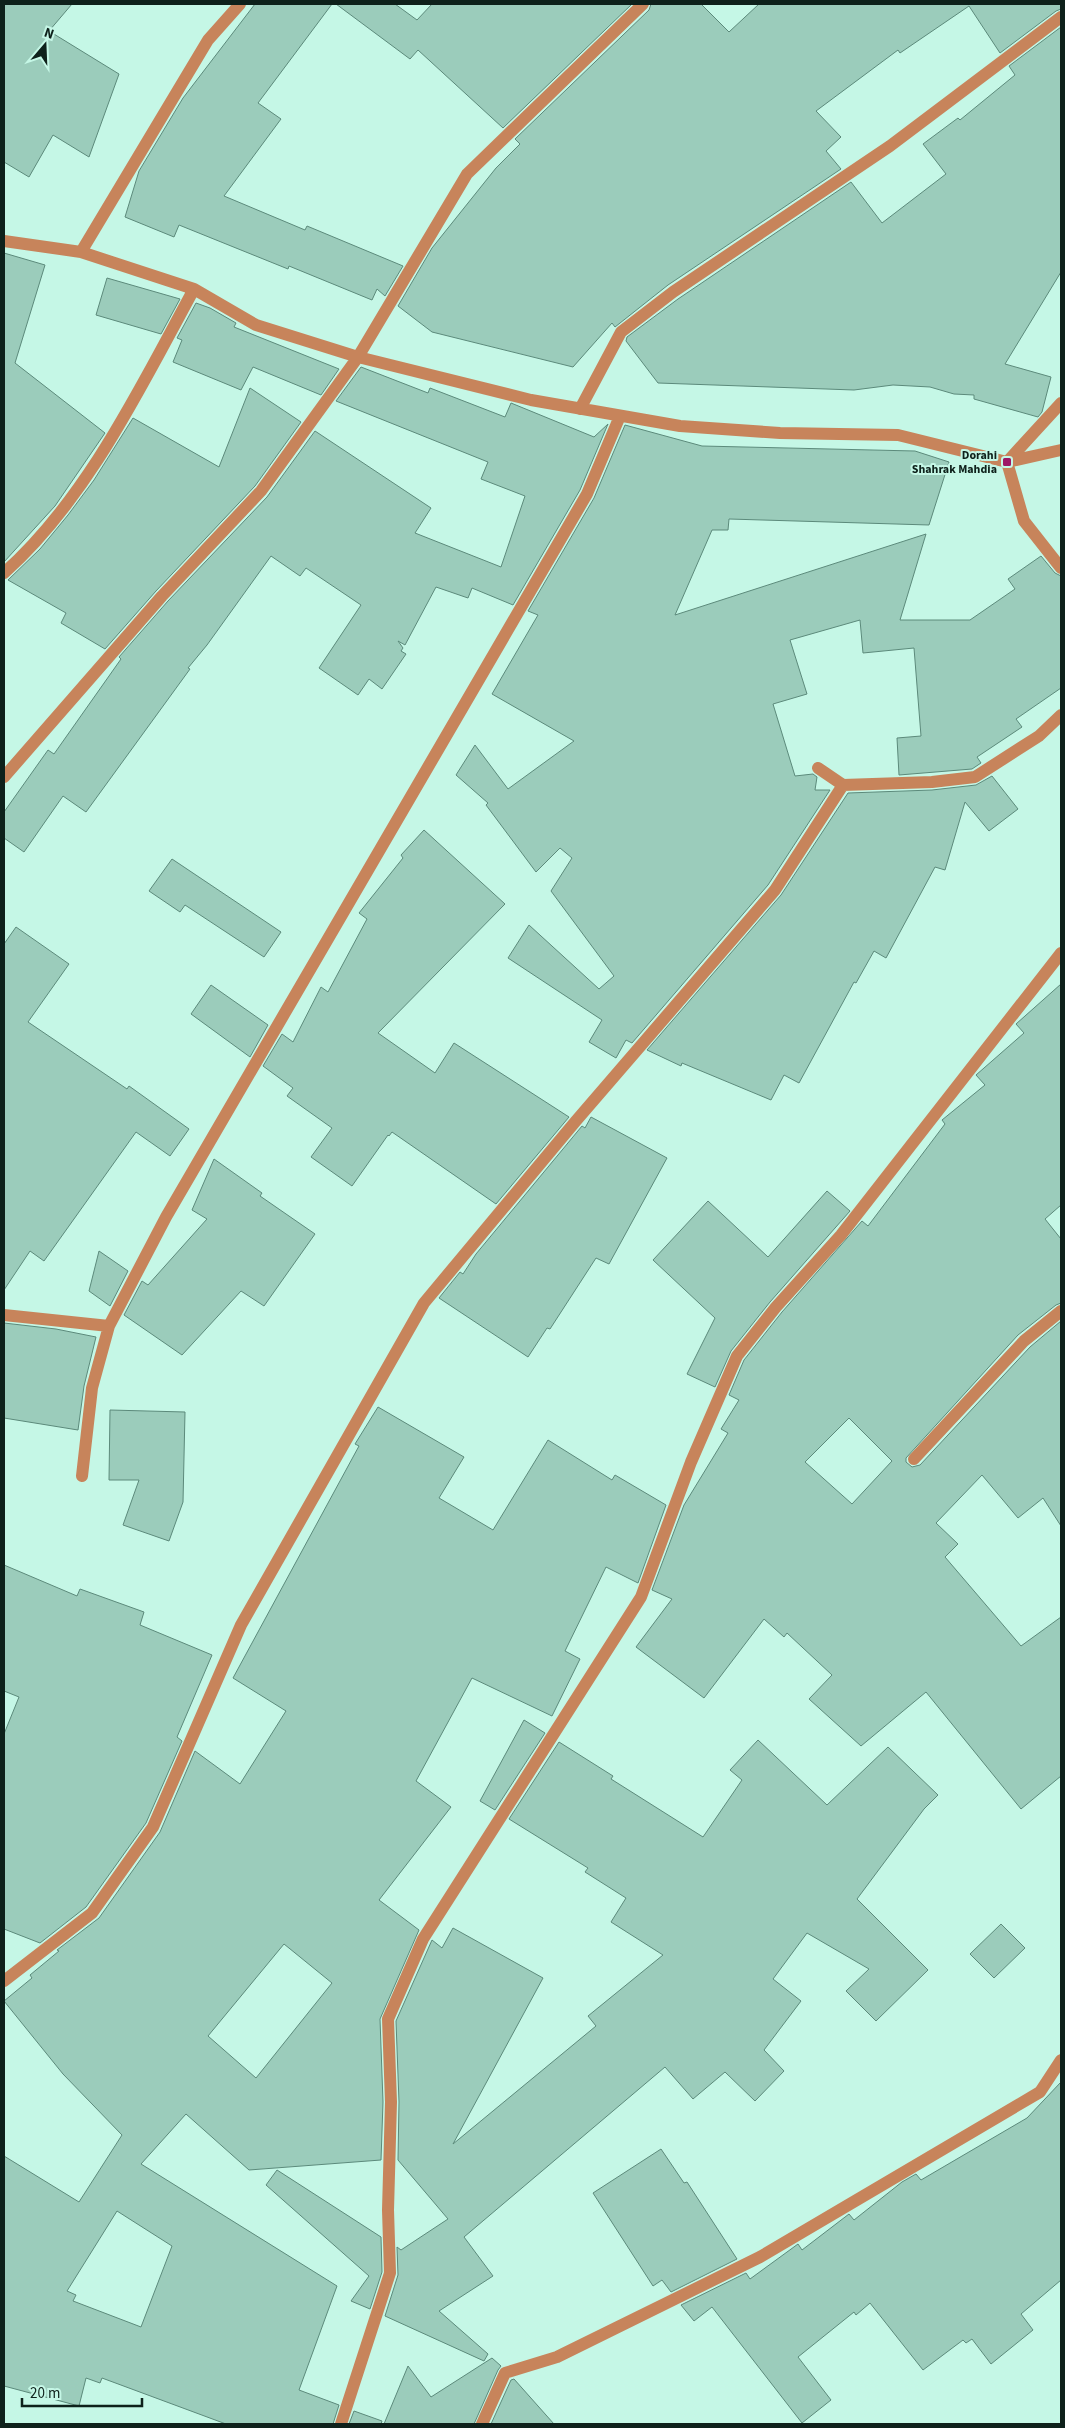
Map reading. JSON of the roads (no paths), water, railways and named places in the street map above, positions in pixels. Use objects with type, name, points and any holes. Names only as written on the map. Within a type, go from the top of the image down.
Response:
[{"type":"street","points":[[80,252],[208,40],[240,4]]},
{"type":"street","points":[[4,777],[162,596],[261,491],[358,357],[467,174],[643,4]]},
{"type":"street","points":[[580,409],[621,332],[673,292],[890,146],[1061,17]]},
{"type":"street","points":[[4,241],[80,252],[194,289],[256,325],[358,357],[531,400],[680,426],[780,433],[898,435],[1007,462],[1061,450]]},
{"type":"street","points":[[4,573],[30,549],[107,449],[194,289]]},
{"type":"street","points":[[1007,462],[1061,403]]},
{"type":"street","points":[[82,1476],[92,1388],[108,1326],[166,1217],[587,494],[620,416]]},
{"type":"street","points":[[1007,462],[1024,521],[1061,568]]},
{"type":"street","points":[[818,768],[843,785],[932,782],[975,777],[1039,736],[1061,715]]},
{"type":"street","points":[[4,1981],[92,1913],[153,1827],[241,1625],[424,1303],[575,1122],[775,890],[843,785]]},
{"type":"street","points":[[341,2424],[390,2273],[388,2210],[391,2102],[388,2019],[423,1939],[640,1597],[691,1462],[737,1356],[776,1307],[841,1235],[1061,953]]},
{"type":"street","points":[[914,1459],[1024,1341],[1061,1311]]},
{"type":"street","points":[[4,1316],[108,1326]]},
{"type":"street","points":[[482,2424],[505,2373],[557,2357],[760,2257],[1040,2092],[1061,2060]]},
{"type":"place","name":"Dorahi Shahrak Mahdia","points":[[1007,462]]}]
